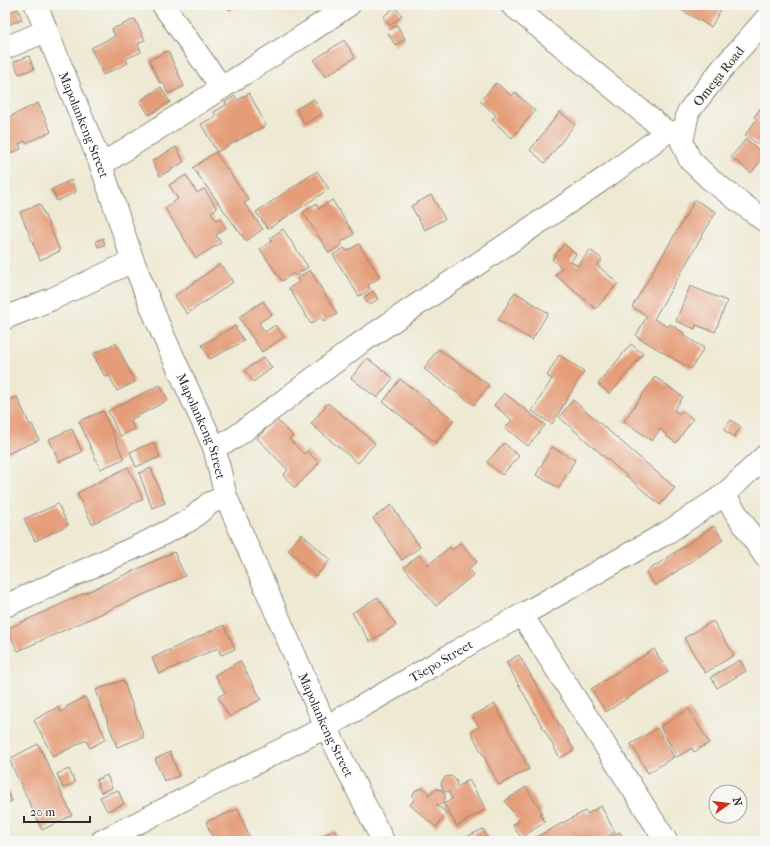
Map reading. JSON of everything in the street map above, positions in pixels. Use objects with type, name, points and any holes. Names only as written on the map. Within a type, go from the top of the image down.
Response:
[{"type":"street","name":"Mapolankeng Street","points":[[36,5],[102,165],[133,261],[160,328],[214,446],[226,497],[326,727],[383,841]]},
{"type":"street","points":[[163,5],[222,88]]},
{"type":"street","points":[[102,165],[349,5]]},
{"type":"street","points":[[214,446],[234,438],[358,344],[676,132],[512,5]]},
{"type":"street","name":"Omega Road","points":[[765,20],[721,70],[688,112],[676,132],[690,160],[711,180],[765,221]]},
{"type":"street","points":[[5,48],[46,31]]},
{"type":"street","points":[[5,318],[133,261]]},
{"type":"street","name":"Tšepo Street","points":[[102,841],[134,834],[326,727],[480,637],[522,615],[668,532],[724,495],[765,456]]},
{"type":"street","points":[[724,495],[765,556]]},
{"type":"street","points":[[5,606],[147,542],[190,520],[210,503],[226,497]]},
{"type":"street","points":[[522,615],[666,841]]},
{"type":"building","points":[[227,5],[239,5],[229,10]]},
{"type":"building","points":[[673,5],[723,5],[711,27]]},
{"type":"building","points":[[395,7],[402,16],[390,26],[383,17]]},
{"type":"building","points":[[18,9],[22,20],[7,25],[5,14]]},
{"type":"building","points":[[135,19],[145,40],[138,43],[141,52],[126,59],[128,63],[103,75],[91,48],[115,36],[112,29]]},
{"type":"building","points":[[397,25],[405,39],[395,45],[387,31]]},
{"type":"building","points":[[344,40],[355,57],[325,77],[314,60]]},
{"type":"building","points":[[168,51],[184,86],[168,94],[163,82],[160,83],[149,60]]},
{"type":"building","points":[[29,56],[34,69],[19,74],[14,62]]},
{"type":"building","points":[[496,83],[512,96],[515,92],[535,111],[512,138],[492,120],[496,115],[480,101]]},
{"type":"building","points":[[161,87],[170,102],[149,115],[140,101]]},
{"type":"building","points":[[249,93],[266,125],[217,152],[201,124],[216,116],[214,112],[226,105],[225,102],[235,96],[238,100]]},
{"type":"building","points":[[314,99],[322,114],[305,124],[296,109]]},
{"type":"building","points":[[765,102],[765,149],[745,135],[757,119],[754,117]]},
{"type":"building","points":[[38,103],[51,132],[26,143],[25,141],[19,144],[21,149],[6,155],[5,119]]},
{"type":"building","points":[[560,112],[575,124],[545,163],[530,150]]},
{"type":"building","points":[[746,139],[765,155],[751,173],[731,157]]},
{"type":"building","points":[[176,147],[184,162],[160,176],[152,161]]},
{"type":"building","points":[[215,152],[249,200],[244,203],[263,229],[246,241],[193,168]]},
{"type":"building","points":[[317,171],[329,189],[268,229],[256,212]]},
{"type":"building","points":[[186,175],[197,193],[204,189],[217,208],[211,212],[216,220],[220,218],[226,228],[216,235],[221,243],[196,258],[165,208],[178,199],[169,185]]},
{"type":"building","points":[[71,180],[76,192],[57,201],[52,189]]},
{"type":"building","points":[[431,195],[445,219],[425,230],[411,206]]},
{"type":"building","points":[[332,200],[354,234],[340,243],[342,245],[329,253],[303,212],[316,204],[319,209]]},
{"type":"building","points":[[695,200],[716,212],[654,319],[668,327],[670,324],[684,333],[683,335],[704,348],[691,369],[636,336],[647,316],[632,307]]},
{"type":"building","points":[[40,204],[60,251],[40,260],[20,212]]},
{"type":"building","points":[[283,229],[308,267],[295,276],[293,273],[282,281],[260,249],[272,241],[270,238]]},
{"type":"building","points":[[103,238],[105,245],[98,247],[96,241]]},
{"type":"building","points":[[359,244],[380,277],[368,285],[370,289],[359,296],[333,255],[344,248],[347,251]]},
{"type":"building","points":[[564,244],[576,254],[571,261],[578,266],[590,250],[602,259],[597,265],[618,283],[596,309],[555,275],[562,268],[552,259]]},
{"type":"building","points":[[220,264],[233,282],[187,314],[175,296]]},
{"type":"building","points":[[310,270],[337,314],[324,322],[321,317],[311,324],[289,288],[299,282],[297,278]]},
{"type":"building","points":[[690,286],[727,301],[715,332],[696,325],[695,329],[676,321]]},
{"type":"building","points":[[373,291],[378,299],[369,305],[364,297]]},
{"type":"building","points":[[515,292],[548,313],[532,340],[498,320]]},
{"type":"building","points":[[263,301],[272,314],[259,323],[265,332],[275,325],[284,337],[262,352],[239,317]]},
{"type":"building","points":[[235,326],[244,341],[210,359],[202,345]]},
{"type":"building","points":[[116,343],[135,382],[117,391],[109,375],[105,377],[93,354]]},
{"type":"building","points":[[631,344],[643,354],[610,394],[598,384]]},
{"type":"building","points":[[438,349],[489,385],[474,405],[424,369]]},
{"type":"building","points":[[559,355],[584,371],[552,424],[532,411],[552,379],[547,376]]},
{"type":"building","points":[[264,357],[272,368],[253,382],[245,370]]},
{"type":"building","points":[[367,358],[393,378],[377,398],[351,378]]},
{"type":"building","points":[[655,377],[683,397],[674,410],[679,414],[682,411],[693,419],[676,443],[665,435],[666,434],[660,429],[652,441],[624,421]]},
{"type":"building","points":[[400,379],[454,420],[436,443],[383,402]]},
{"type":"building","points":[[160,385],[168,400],[130,420],[135,429],[120,436],[108,411]]},
{"type":"building","points":[[504,393],[545,425],[528,446],[505,428],[512,420],[494,405]]},
{"type":"building","points":[[17,397],[39,440],[7,454],[5,449],[5,402]]},
{"type":"building","points":[[573,400],[675,488],[660,505],[559,417]]},
{"type":"building","points":[[328,403],[375,443],[358,463],[311,424]]},
{"type":"building","points":[[103,411],[124,459],[100,469],[79,421]]},
{"type":"building","points":[[276,419],[293,436],[289,439],[304,454],[307,451],[319,463],[295,488],[283,475],[288,470],[257,438]]},
{"type":"building","points":[[731,420],[741,427],[734,437],[724,430]]},
{"type":"building","points":[[72,429],[82,452],[59,462],[49,439]]},
{"type":"building","points":[[154,442],[160,457],[136,467],[130,452]]},
{"type":"building","points":[[504,443],[519,456],[502,475],[487,462]]},
{"type":"building","points":[[552,447],[575,460],[559,488],[536,475]]},
{"type":"building","points":[[128,467],[143,499],[92,524],[77,493]]},
{"type":"building","points":[[151,468],[165,503],[152,508],[139,473]]},
{"type":"building","points":[[58,504],[68,525],[35,541],[24,519]]},
{"type":"building","points":[[391,505],[420,547],[402,560],[373,518]]},
{"type":"building","points":[[714,526],[723,540],[655,586],[646,572]]},
{"type":"building","points":[[302,534],[330,560],[316,576],[288,550]]},
{"type":"building","points":[[461,543],[477,562],[468,569],[473,575],[436,606],[404,567],[419,555],[428,565],[450,547],[452,550]]},
{"type":"building","points":[[174,552],[185,576],[18,651],[7,629]]},
{"type":"building","points":[[378,597],[396,625],[370,642],[352,613]]},
{"type":"building","points":[[713,621],[734,655],[705,673],[684,638]]},
{"type":"building","points":[[224,625],[235,649],[221,655],[218,648],[159,674],[152,658]]},
{"type":"building","points":[[654,649],[668,672],[606,712],[591,689]]},
{"type":"building","points":[[519,655],[574,750],[560,758],[506,662]]},
{"type":"building","points":[[740,660],[746,671],[717,688],[711,677]]},
{"type":"building","points":[[240,661],[261,699],[229,717],[218,697],[225,693],[215,675]]},
{"type":"building","points":[[123,680],[144,737],[117,747],[96,690]]},
{"type":"building","points":[[85,697],[106,739],[90,748],[86,740],[53,757],[34,720],[58,707],[60,712],[66,709],[66,707]]},
{"type":"building","points":[[495,704],[529,769],[499,785],[471,732],[479,727],[472,716]]},
{"type":"building","points":[[689,709],[709,743],[694,752],[692,748],[677,757],[660,727]]},
{"type":"building","points":[[657,728],[674,757],[648,773],[631,744]]},
{"type":"building","points":[[38,744],[72,815],[42,830],[9,759]]},
{"type":"building","points":[[170,752],[179,776],[164,781],[155,759]]},
{"type":"building","points":[[69,769],[75,783],[63,788],[57,774]]},
{"type":"building","points":[[107,775],[112,788],[101,792],[96,780]]},
{"type":"building","points":[[451,776],[456,780],[456,788],[469,780],[486,809],[457,826],[444,804],[452,799],[449,793],[450,792],[443,789],[441,783],[445,777]]},
{"type":"building","points":[[5,786],[12,801],[5,804]]},
{"type":"building","points":[[526,787],[542,812],[540,814],[545,822],[521,838],[513,825],[519,821],[505,801]]},
{"type":"building","points":[[423,788],[428,792],[429,796],[431,792],[436,789],[442,790],[445,793],[444,802],[436,805],[447,813],[436,827],[410,805],[414,800],[414,792]]},
{"type":"building","points":[[118,790],[124,804],[107,811],[100,797]]},
{"type":"building","points":[[601,806],[615,832],[599,841],[529,841],[585,811],[587,814]]},
{"type":"building","points":[[238,809],[251,841],[214,841],[206,822]]},
{"type":"building","points":[[483,829],[489,841],[458,841]]},
{"type":"building","points":[[335,830],[340,841],[317,841],[316,839]]},
{"type":"building","points":[[620,832],[625,841],[603,841]]}]
